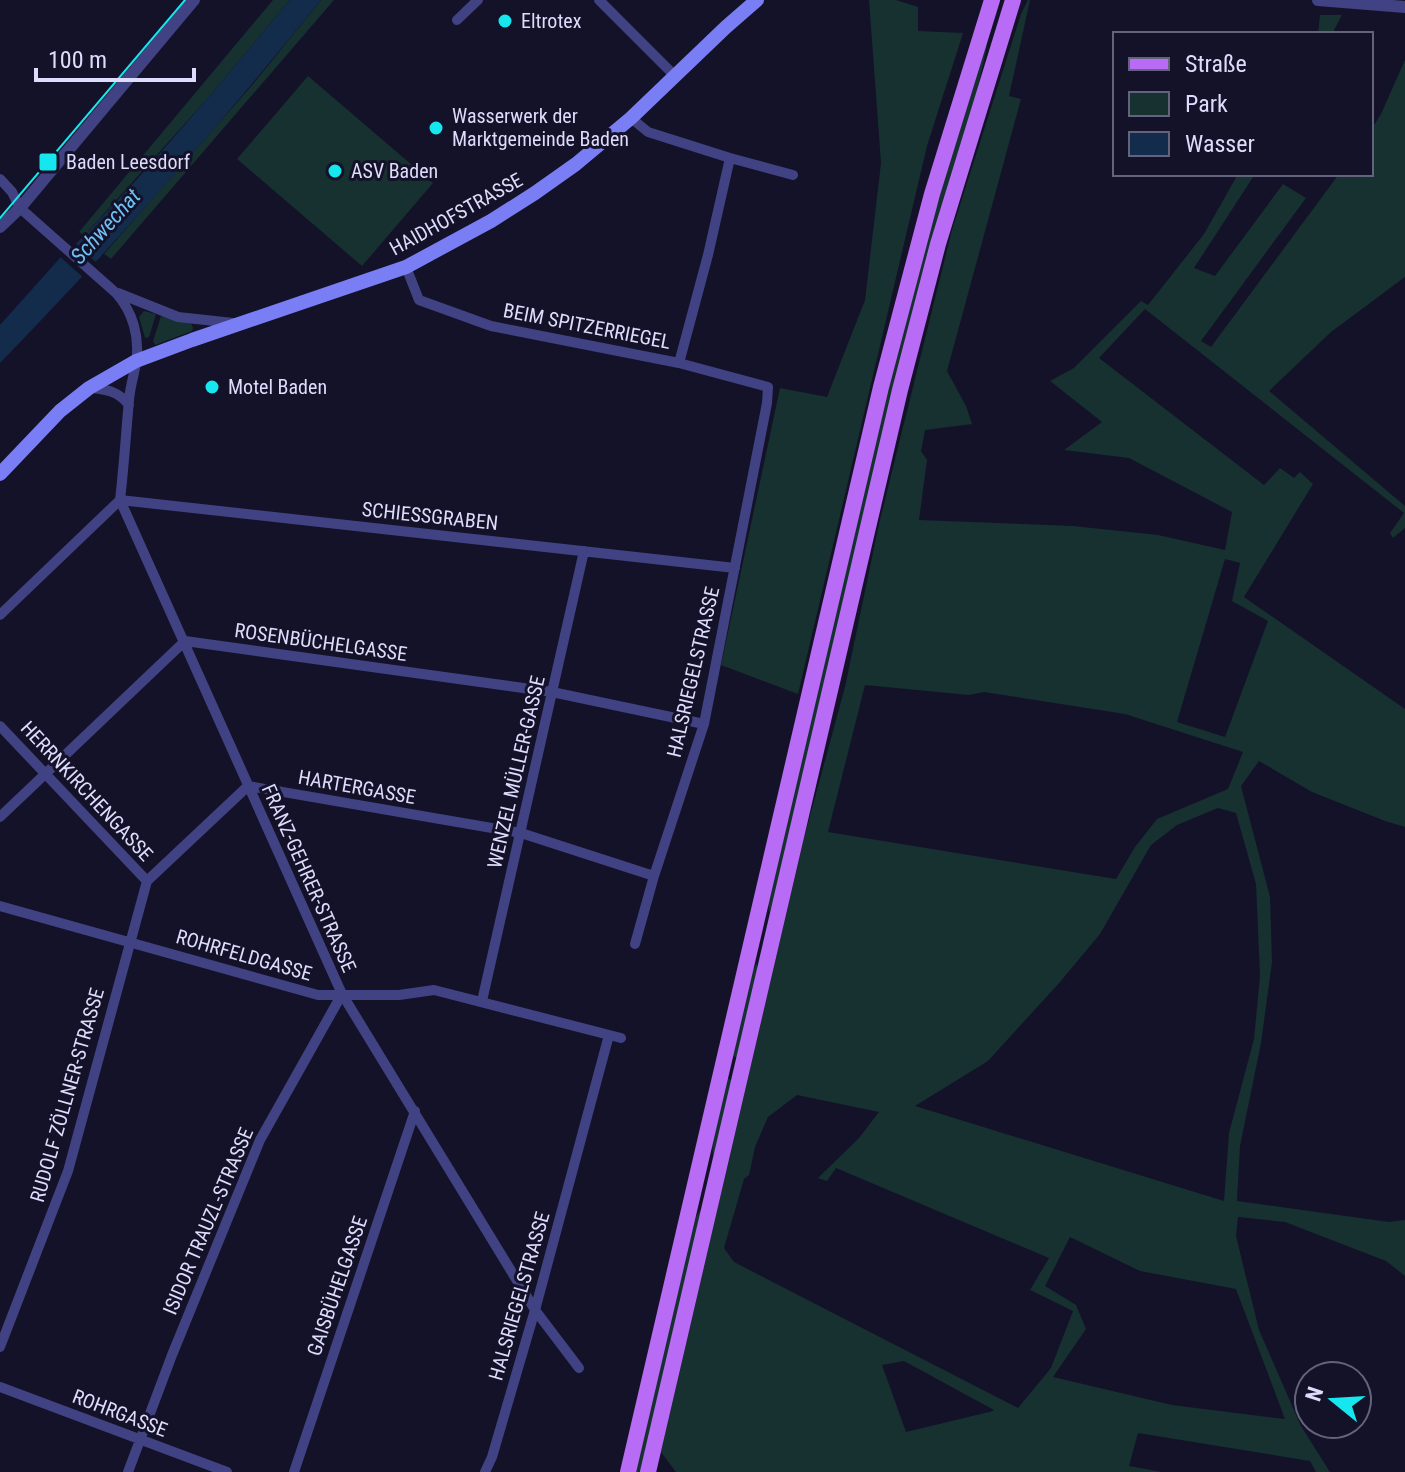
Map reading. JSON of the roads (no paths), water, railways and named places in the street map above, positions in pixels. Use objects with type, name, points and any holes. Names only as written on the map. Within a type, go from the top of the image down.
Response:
[{"type":"main road","name":"HAIDHOFSTRASSE","points":[[241,324],[406,267],[491,221],[576,164],[631,118],[757,0]]},
{"type":"main road","points":[[628,1472],[881,387],[932,194],[992,0]]},
{"type":"main road","points":[[648,1472],[897,405],[938,244],[1013,0]]},
{"type":"main road","points":[[0,474],[60,411],[89,388],[136,361],[241,324]]},
{"type":"street","points":[[0,227],[20,208],[194,0]]},
{"type":"street","points":[[457,20],[478,0]]},
{"type":"street","points":[[599,0],[675,76]]},
{"type":"street","points":[[1318,0],[1405,7]]},
{"type":"street","points":[[631,118],[648,132],[793,175]]},
{"type":"street","points":[[679,363],[730,158]]},
{"type":"street","points":[[0,179],[12,192],[20,208],[126,303],[132,316],[136,343],[120,500],[0,615]]},
{"type":"street","name":"BEIM SPITZERRIEGEL","points":[[406,267],[419,300],[491,326],[679,363],[768,387],[767,403]]},
{"type":"street","name":"HAIDHOFSTRASSE","points":[[116,293],[178,317],[241,324]]},
{"type":"street","points":[[89,388],[116,392],[129,405]]},
{"type":"street","name":"HALSRIEGELSTRASSE","points":[[635,944],[704,724],[767,403]]},
{"type":"street","name":"SCHIESSGRABEN","points":[[120,500],[735,568]]},
{"type":"street","name":"FRANZ-GEHRER-STRASSE","points":[[120,500],[342,994],[535,1310],[579,1368]]},
{"type":"street","name":"WENZEL MÜLLER-GASSE","points":[[482,1001],[584,551]]},
{"type":"street","points":[[0,817],[185,641]]},
{"type":"street","name":"ROSENBÜCHELGASSE","points":[[185,641],[552,692],[704,724]]},
{"type":"street","name":"HERRNKIRCHENGASSE","points":[[0,726],[147,881]]},
{"type":"street","points":[[129,942],[147,881],[248,786]]},
{"type":"street","name":"HARTERGASSE","points":[[248,786],[521,833],[654,876]]},
{"type":"street","name":"ROHRFELDGASSE","points":[[0,906],[318,995],[399,995],[434,990],[621,1038]]},
{"type":"street","name":"RUDOLF ZÖLLNER-STRASSE","points":[[0,1347],[68,1171],[129,942]]},
{"type":"street","name":"ISIDOR TRAUZL-STRASSE","points":[[128,1472],[260,1140],[342,994]]},
{"type":"street","name":"HALSRIEGELSTRASSE","points":[[485,1472],[535,1310],[609,1035]]},
{"type":"street","name":"GAISBÜHELGASSE","points":[[294,1472],[415,1111]]},
{"type":"street","name":"ROHRGASSE","points":[[0,1387],[227,1472]]},
{"type":"water","name":"Schwechat","points":[[290,0],[321,0],[165,185],[0,363],[0,325],[140,176]]},
{"type":"tram line","points":[[0,218],[185,0]]},
{"type":"place","name":"Eltrotex","points":[[505,21]]},
{"type":"place","name":"Wasserwerk der Marktgemeinde Baden","points":[[436,128]]},
{"type":"place","name":"Baden Leesdorf","points":[[48,162]]},
{"type":"place","name":"ASV Baden","points":[[335,171]]},
{"type":"place","name":"Motel Baden","points":[[212,387]]}]
